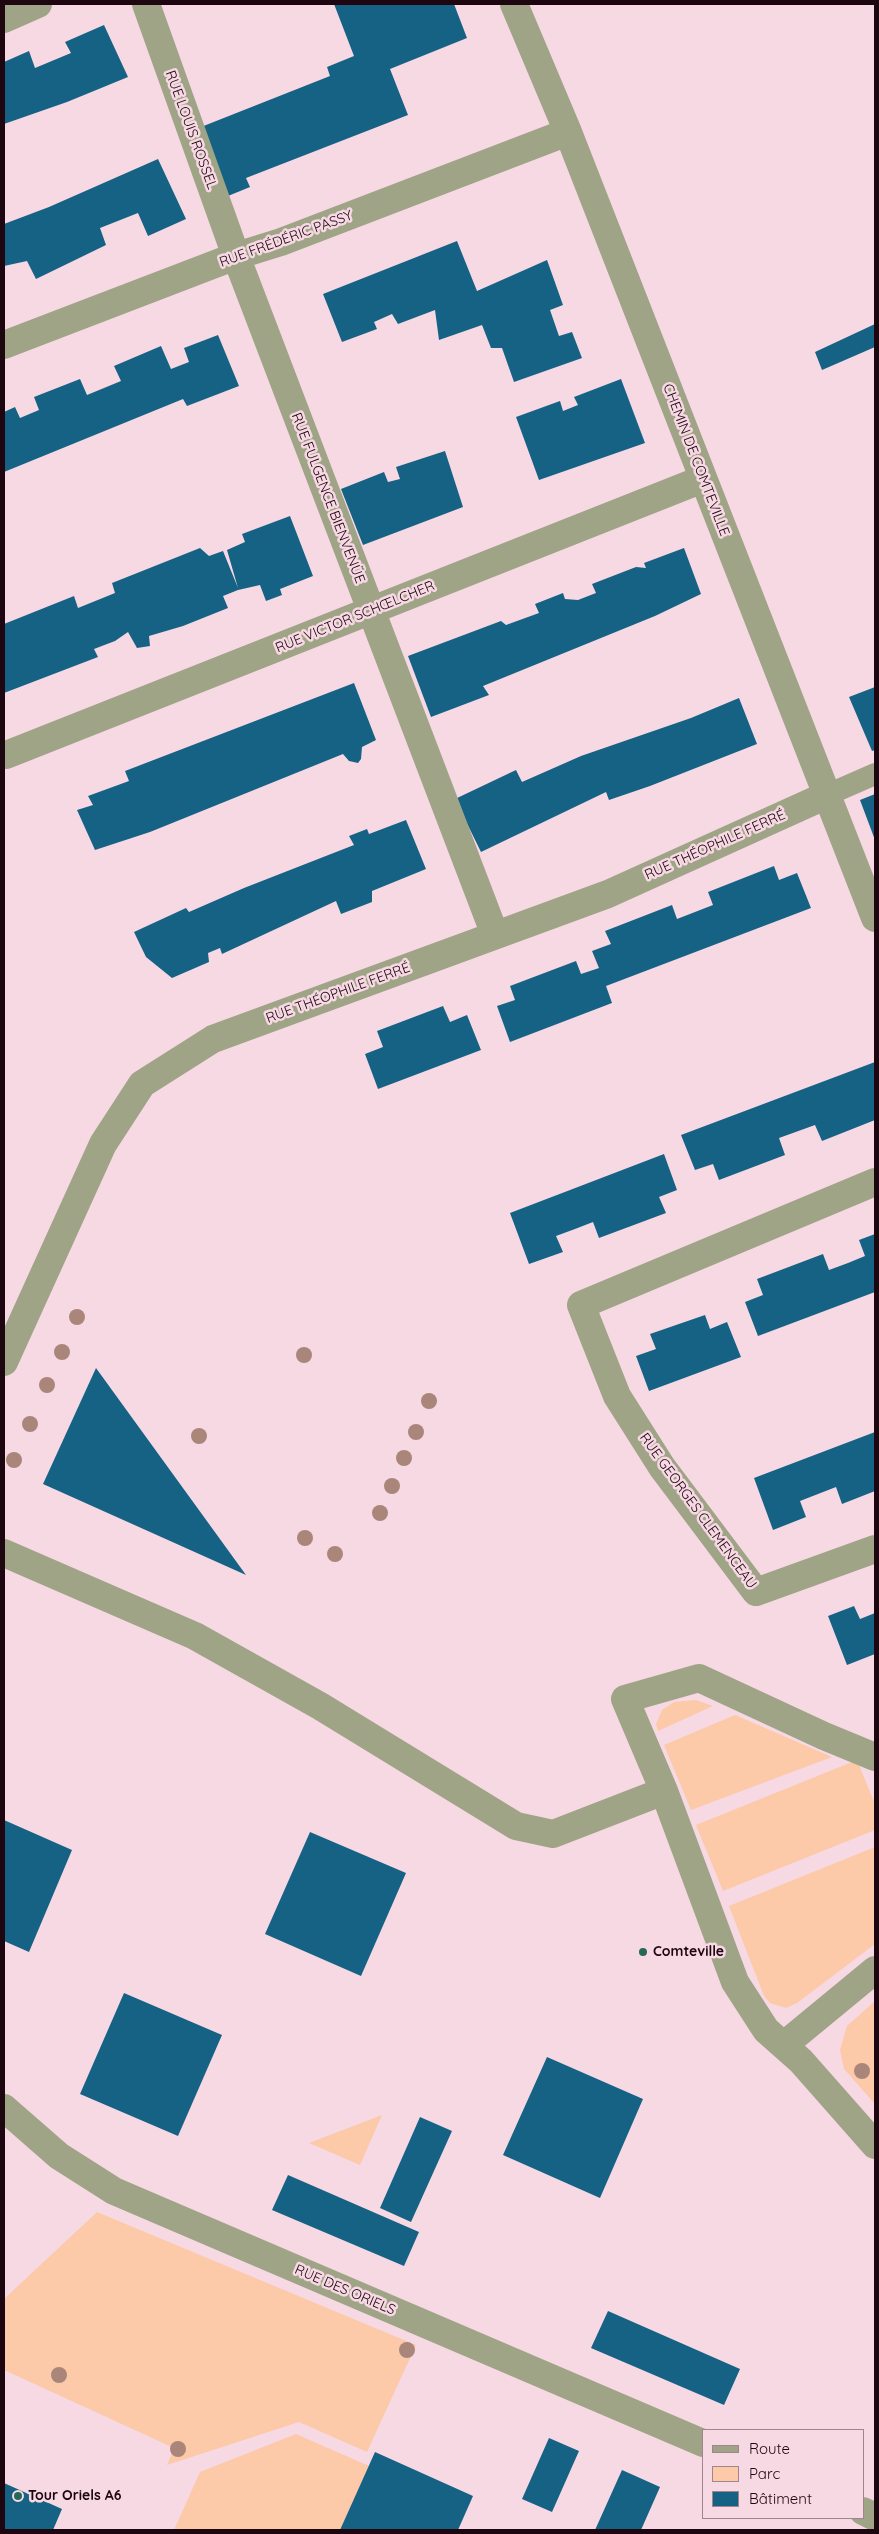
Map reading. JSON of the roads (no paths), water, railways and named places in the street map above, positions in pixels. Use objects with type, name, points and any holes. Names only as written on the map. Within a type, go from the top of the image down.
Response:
[{"type":"street","points":[[4,18],[38,4]]},
{"type":"street","name":"RUE LOUIS ROSSEL","points":[[146,4],[236,256]]},
{"type":"street","name":"CHEMIN DE COMTEVILLE","points":[[514,4],[568,132],[875,918]]},
{"type":"street","name":"RUE FRÉDÉRIC PASSY","points":[[4,345],[236,256],[290,239],[568,132]]},
{"type":"street","name":"RUE FULGENCE BIENVENÜE","points":[[236,256],[496,935]]},
{"type":"street","name":"RUE VICTOR SCHŒLCHER","points":[[6,754],[703,479]]},
{"type":"street","name":"RUE THÉOPHILE FERRÉ","points":[[4,1362],[103,1144],[142,1084],[213,1039],[608,894],[827,795]]},
{"type":"street","name":"RUE GEORGES CLEMENCEAU","points":[[875,1182],[582,1305],[617,1396],[662,1466],[756,1592],[875,1549]]},
{"type":"street","points":[[4,1553],[195,1636],[320,1706],[516,1826],[553,1834],[664,1791]]},
{"type":"street","points":[[875,1757],[824,1736],[699,1678],[625,1700],[664,1791],[735,1982],[766,2030],[784,2045],[875,2145]]},
{"type":"street","points":[[784,2045],[875,1970]]},
{"type":"street","name":"RUE DES ORIELS","points":[[4,2108],[60,2156],[114,2191],[702,2443]]},
{"type":"lane","points":[[827,795],[875,774]]},
{"type":"place","name":"Comteville","points":[[643,1952]]},
{"type":"place","name":"Tour Oriels A6","points":[[18,2496]]}]
